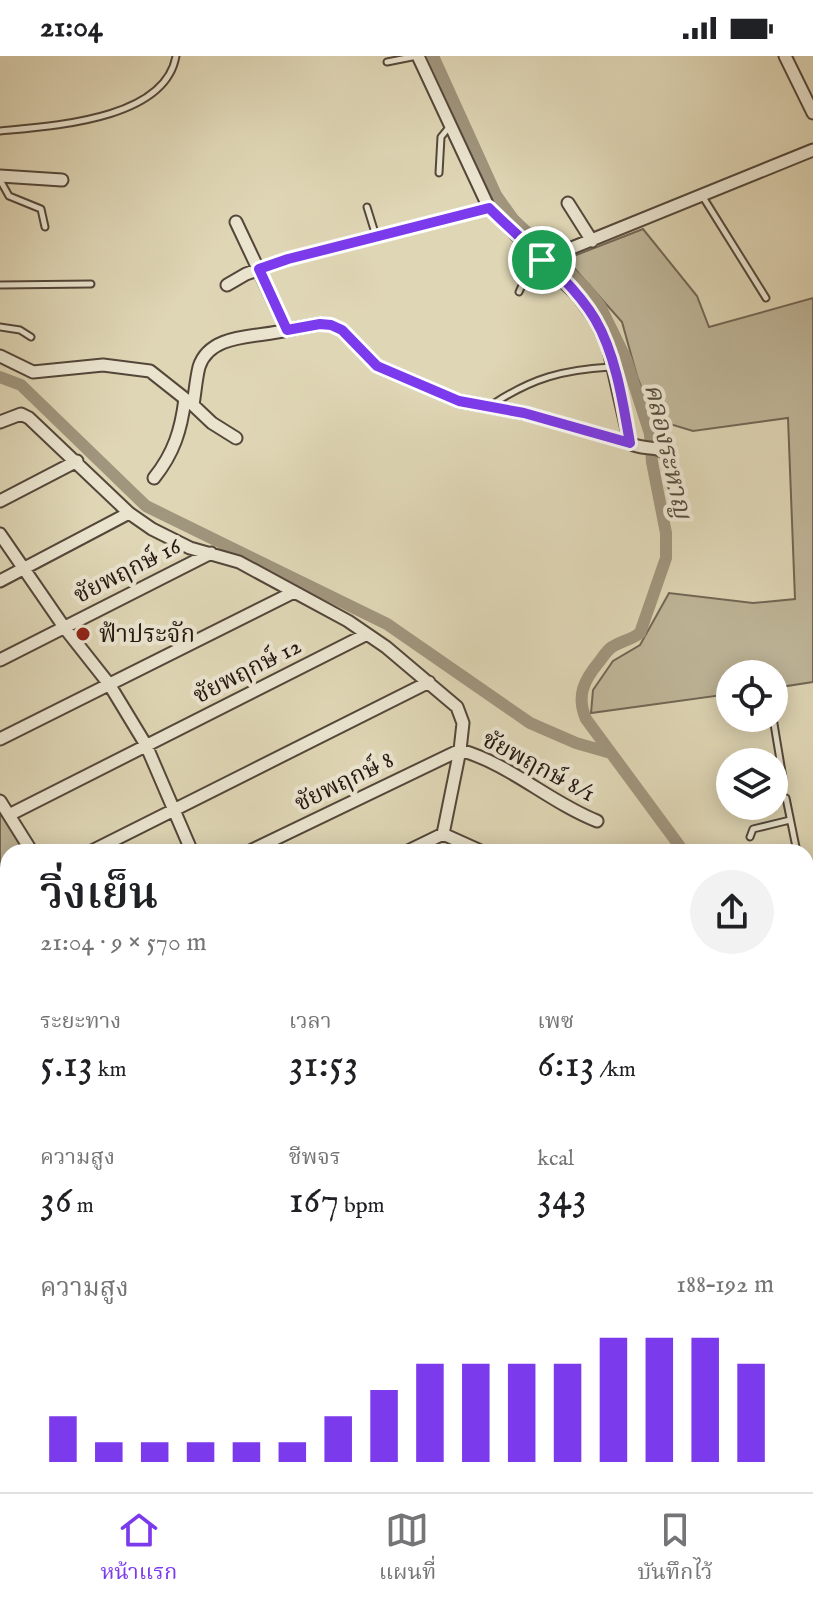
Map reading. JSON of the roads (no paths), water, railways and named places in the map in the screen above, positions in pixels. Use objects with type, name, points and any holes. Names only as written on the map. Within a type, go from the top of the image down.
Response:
[{"type":"street","points":[[418,56],[489,208],[549,257],[595,319],[608,346],[635,446]]},
{"type":"street","points":[[785,56],[813,113]]},
{"type":"street","points":[[549,257],[813,150]]},
{"type":"street","points":[[0,178],[62,180]]},
{"type":"street","points":[[568,203],[592,241]]},
{"type":"street","points":[[227,285],[288,259],[489,208]]},
{"type":"street","points":[[236,222],[287,330]]},
{"type":"street","points":[[154,478],[168,461],[178,441],[205,355],[232,340],[320,324],[342,330],[377,366],[459,401],[524,413],[635,446],[656,448],[666,454],[678,498]]},
{"type":"street","points":[[0,356],[33,372],[103,365],[150,371],[212,423],[236,438]]},
{"type":"street","points":[[0,422],[21,414],[29,418],[129,513],[172,541],[239,562],[294,592],[367,634],[429,682],[461,713],[460,750],[443,834]]},
{"type":"street","points":[[0,501],[77,461]]},
{"type":"street","points":[[0,581],[129,513]]},
{"type":"street","points":[[0,534],[64,627],[109,684],[146,745],[189,844]]},
{"type":"street","name":"ชัยพฤกษ์ 16","points":[[0,660],[211,553]]},
{"type":"street","points":[[0,739],[294,592]]},
{"type":"street","name":"ชัยพฤกษ์ 12","points":[[9,815],[367,634]]},
{"type":"street","points":[[106,844],[429,682]]},
{"type":"street","name":"ชัยพฤกษ์ 8/1","points":[[460,750],[491,761],[564,807],[597,821]]},
{"type":"street","name":"ชัยพฤกษ์ 8","points":[[265,844],[460,750]]},
{"type":"street","points":[[0,801],[27,844]]},
{"type":"street","points":[[422,844],[443,834]]},
{"type":"street","points":[[443,834],[465,844]]},
{"type":"lane","points":[[0,131],[97,118],[152,95],[174,70],[176,56]]},
{"type":"lane","points":[[387,62],[418,56]]},
{"type":"lane","points":[[439,173],[441,137],[451,125]]},
{"type":"lane","points":[[0,178],[9,196],[41,209],[45,227]]},
{"type":"lane","points":[[702,196],[766,298]]},
{"type":"lane","points":[[367,207],[377,237]]},
{"type":"lane","points":[[519,292],[524,281],[549,257]]},
{"type":"lane","points":[[0,285],[91,284]]},
{"type":"lane","points":[[0,327],[20,330],[31,337]]},
{"type":"lane","points":[[488,407],[521,386],[547,376],[577,369],[613,367]]},
{"type":"lane","points":[[788,809],[795,844]]},
{"type":"lane","points":[[750,837],[753,829],[790,820]]},
{"type":"waterway","name":"คลองระหาญ","points":[[433,56],[496,195],[513,219],[585,287],[600,306],[626,359],[650,434],[652,462],[666,533],[666,558],[640,633],[610,648],[586,682],[582,703],[586,719],[678,844]]},
{"type":"waterway","points":[[0,377],[21,385],[146,506],[387,624],[530,723],[576,743],[611,753]]},
{"type":"place","name":"ฟ้าประจัก","points":[[83,634]]}]
